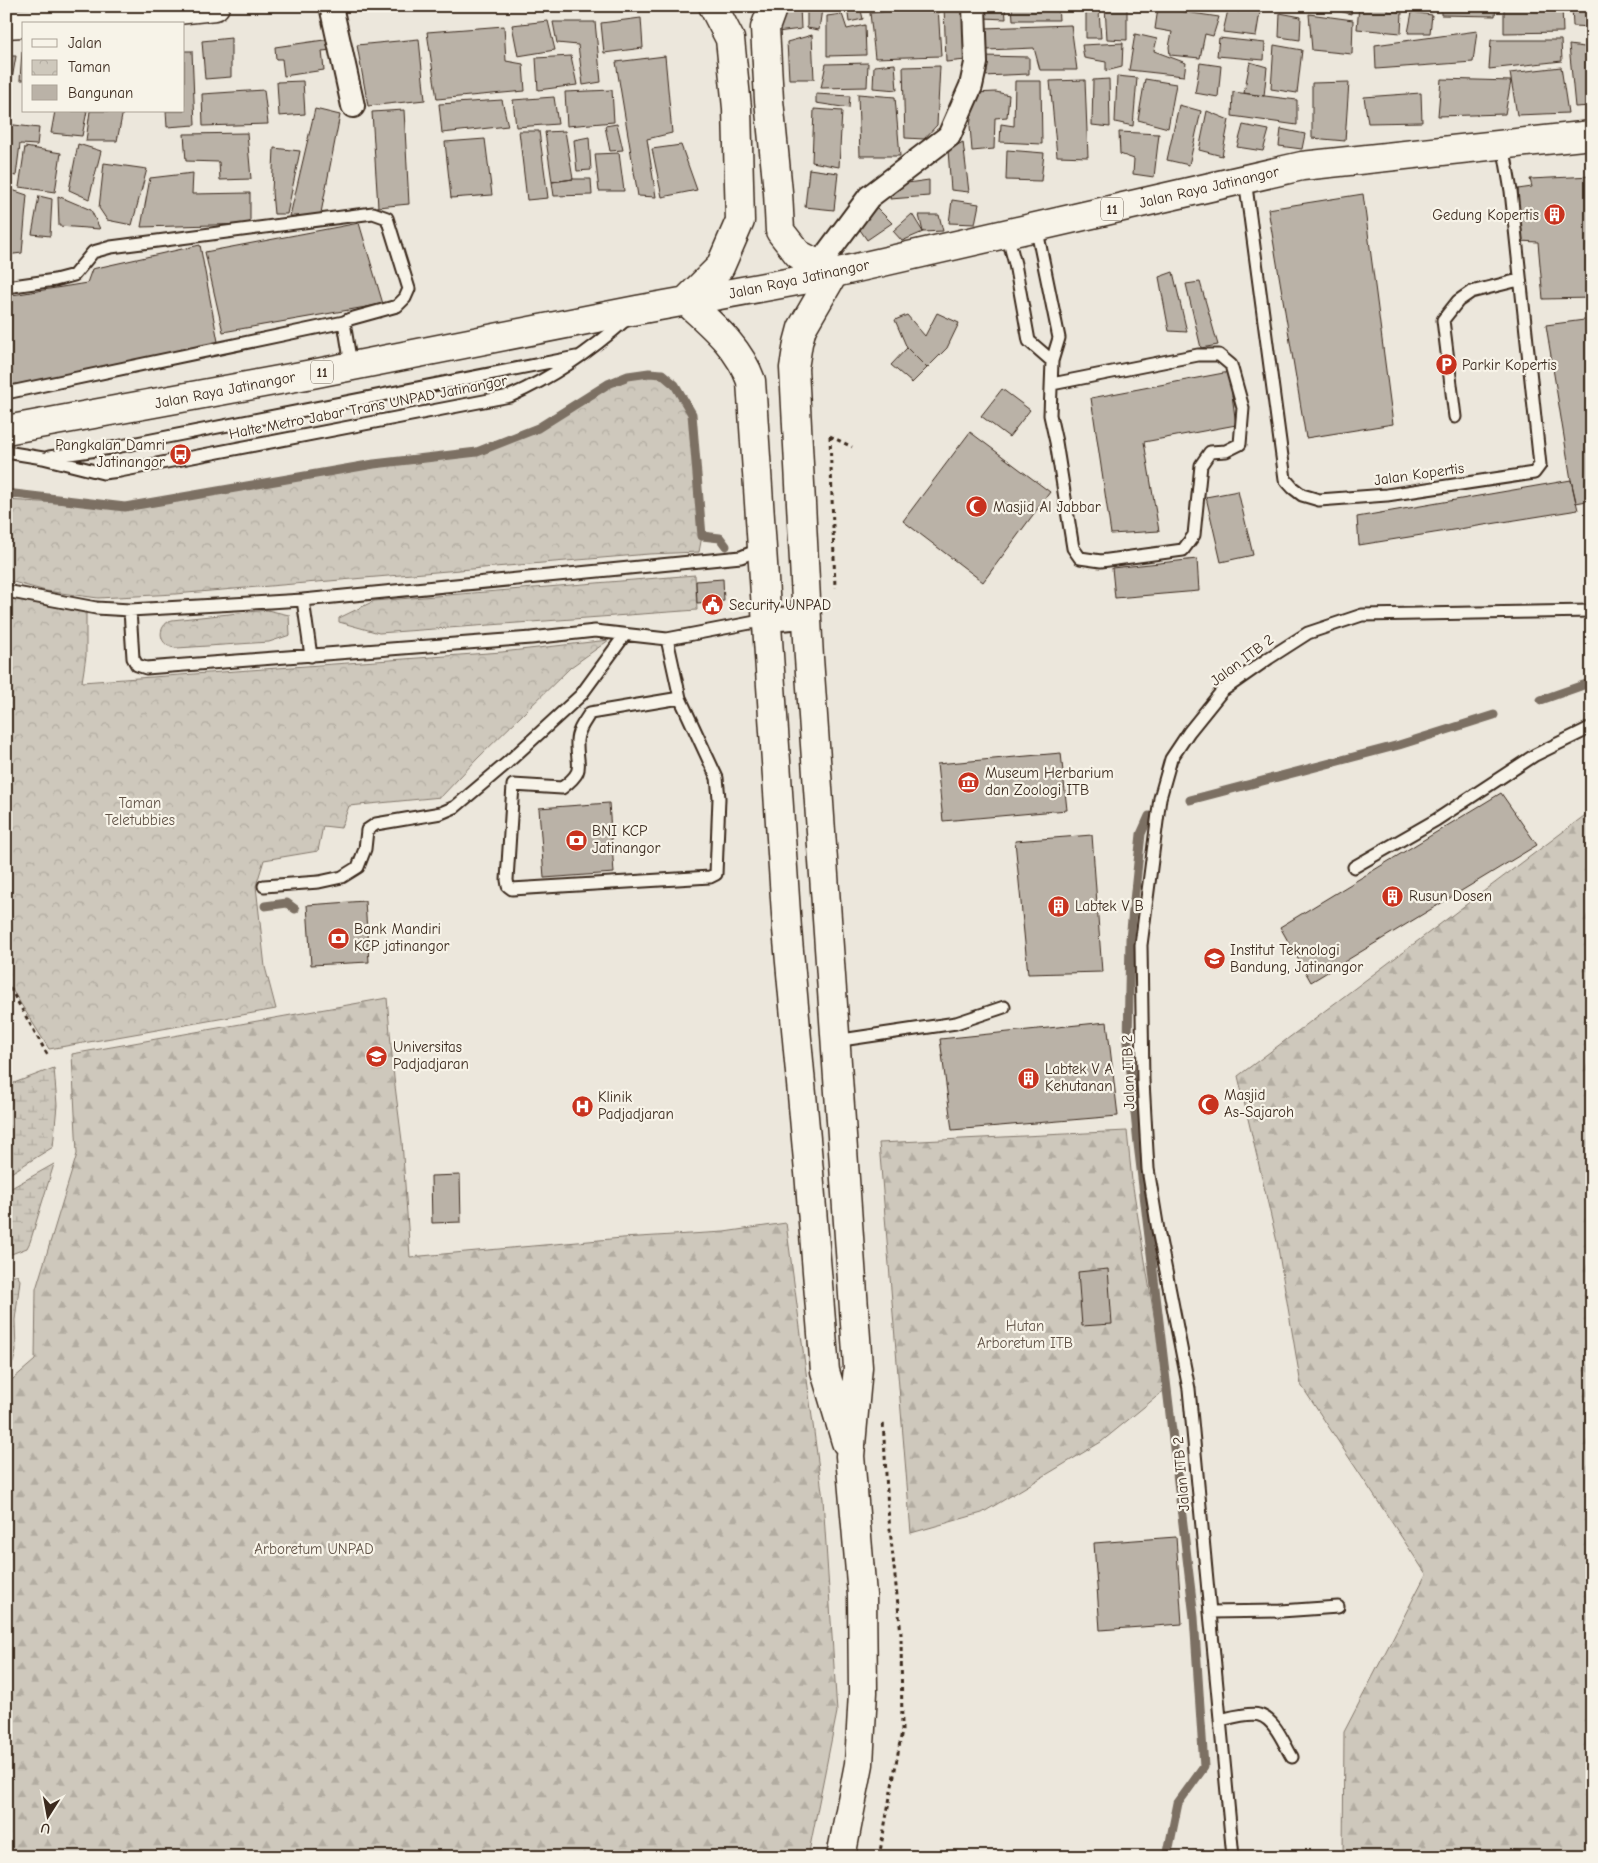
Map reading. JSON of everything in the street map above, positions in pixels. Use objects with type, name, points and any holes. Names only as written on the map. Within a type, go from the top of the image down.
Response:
[{"type":"main road","points":[[38,22],[101,18],[172,8],[215,6]]},
{"type":"main road","points":[[713,6],[730,39],[737,108],[740,221],[720,267],[686,301],[722,334],[746,366],[751,381],[787,929],[825,1371],[850,1456]]},
{"type":"main road","points":[[773,6],[765,28],[768,100],[778,192],[780,231],[798,254],[820,272],[802,328],[794,368],[806,617],[858,1367],[850,1456],[862,1595],[863,1692],[859,1764],[841,1857]]},
{"type":"main road","points":[[6,24],[22,23]]},
{"type":"main road","name":"Jalan Raya Jatinangor","points":[[6,430],[283,379],[686,301],[1007,234],[1302,166],[1592,134]]},
{"type":"street","points":[[332,6],[353,106]]},
{"type":"street","points":[[820,272],[869,197],[949,136],[971,86],[976,63],[974,6]]},
{"type":"street","points":[[766,620],[806,617]]},
{"type":"lane","name":"Jalan Kopertis","points":[[1245,178],[1285,479],[1292,488],[1302,495],[1319,500],[1387,495],[1534,473],[1540,465],[1511,191],[1503,144]]},
{"type":"lane","points":[[6,287],[55,280],[74,275],[94,252],[111,247],[373,213],[387,218],[409,288],[405,298],[397,306],[344,322],[6,393]]},
{"type":"lane","points":[[1036,226],[1059,338],[1052,361],[1050,414],[1073,548],[1080,558],[1101,561],[1183,550],[1194,535],[1201,465],[1210,452],[1226,451],[1240,444],[1243,408],[1231,365],[1219,355],[1198,355],[1052,384]]},
{"type":"lane","points":[[1007,234],[1015,264],[1029,341],[1052,361]]},
{"type":"lane","points":[[1455,417],[1443,320],[1458,301],[1471,292],[1519,280]]},
{"type":"lane","points":[[583,356],[637,310]]},
{"type":"lane","points":[[344,322],[351,365]]},
{"type":"lane","name":"Halte Metro Jabar Trans UNPAD Jatinangor","points":[[42,458],[111,448],[583,356]]},
{"type":"lane","name":"Halte Metro Jabar Trans UNPAD Jatinangor","points":[[42,458],[102,473],[120,472],[510,396],[532,386],[583,356]]},
{"type":"lane","points":[[6,452],[42,458]]},
{"type":"lane","points":[[6,591],[70,604],[130,610],[303,600],[741,557],[757,549],[761,542]]},
{"type":"lane","points":[[303,600],[311,656]]},
{"type":"lane","points":[[130,610],[132,658],[137,665],[146,668],[531,638],[594,631],[624,636],[667,639],[766,620]]},
{"type":"lane","name":"Jalan ITB 2","points":[[1234,1857],[1189,1389],[1148,1169],[1143,1081],[1141,945],[1160,798],[1171,759],[1189,732],[1222,691],[1308,633],[1362,615],[1592,611]]},
{"type":"lane","points":[[264,886],[319,882],[342,877],[358,867],[365,849],[367,830],[376,824],[441,812],[455,806],[507,764],[581,695],[624,636]]},
{"type":"lane","points":[[667,639],[680,698],[717,778],[716,874],[710,877],[512,889],[508,886],[509,834],[513,785],[562,788],[574,779],[579,770],[578,735],[590,712],[680,698]]},
{"type":"lane","points":[[1354,866],[1436,820],[1534,755],[1592,727]]},
{"type":"lane","points":[[835,1041],[956,1023],[1004,1007]]},
{"type":"lane","points":[[1210,1612],[1281,1612],[1338,1607]]},
{"type":"lane","points":[[1220,1720],[1259,1714],[1272,1723],[1292,1757]]},
{"type":"path","points":[[6,981],[8,988],[47,1054]]},
{"type":"green space","points":[[649,373],[662,374],[675,385],[692,414],[702,536],[699,552],[649,554],[175,594],[98,598],[46,591],[6,580],[6,500],[125,507],[374,464],[477,452],[538,428],[608,384],[628,376]]},
{"type":"green space","points":[[695,575],[697,610],[379,633],[339,622],[339,618],[374,601]]},
{"type":"green space","name":"Taman Teletubbies","points":[[6,595],[86,609],[86,656],[82,682],[502,652],[609,640],[571,667],[441,797],[349,806],[341,828],[323,826],[318,851],[264,860],[256,886],[265,967],[276,1009],[49,1049],[6,980]]},
{"type":"green space","points":[[267,610],[289,615],[290,635],[269,642],[177,648],[166,644],[161,636],[163,627],[172,620]]},
{"type":"green space","points":[[1592,810],[1592,1857],[1343,1857],[1344,1732],[1426,1574],[1301,1385],[1277,1242],[1238,1076]]},
{"type":"green space","name":"Arboretum UNPAD","points":[[387,998],[402,1141],[410,1257],[622,1238],[724,1232],[786,1223],[823,1499],[837,1712],[808,1857],[6,1857],[6,1385],[35,1360],[36,1289],[77,1154],[72,1054]]},
{"type":"green space","points":[[54,1068],[57,1105],[53,1147],[6,1176],[6,1086]]},
{"type":"green space","name":"Hutan Arboretum ITB","points":[[1127,1131],[1132,1181],[1166,1389],[1101,1442],[982,1513],[911,1533],[879,1143]]},
{"type":"green space","points":[[54,1164],[27,1248],[6,1256],[6,1191]]},
{"type":"green space","points":[[6,1275],[17,1275],[20,1280],[15,1320],[16,1351],[13,1363],[6,1365]]},
{"type":"building","points":[[787,6],[800,6],[801,29],[777,32]]},
{"type":"building","points":[[807,6],[838,6],[838,9],[822,9],[819,30],[807,28]]},
{"type":"building","points":[[847,6],[860,6],[863,19],[849,22]]},
{"type":"building","points":[[938,6],[941,56],[875,58],[870,13]]},
{"type":"building","points":[[944,6],[966,6],[966,60],[946,62]]},
{"type":"building","points":[[982,6],[1005,6],[1006,19],[983,18]]},
{"type":"building","points":[[1012,6],[1058,6],[1059,20],[1013,20]]},
{"type":"building","points":[[1127,6],[1127,40],[1107,39],[1105,7]]},
{"type":"building","points":[[1240,6],[1261,6],[1256,36],[1223,32],[1228,10],[1239,12]]},
{"type":"building","points":[[1352,6],[1351,14],[1323,7]]},
{"type":"building","points":[[1359,6],[1389,6],[1388,11],[1402,12],[1401,33],[1357,29]]},
{"type":"building","points":[[1441,6],[1496,6],[1495,16],[1441,15]]},
{"type":"building","points":[[1504,6],[1562,6],[1563,32],[1504,33]]},
{"type":"building","points":[[1572,6],[1592,6],[1592,27],[1573,26]]},
{"type":"building","points":[[1158,8],[1219,17],[1213,36],[1205,34],[1200,58],[1170,55],[1169,47],[1172,32],[1155,29]]},
{"type":"building","points":[[1099,12],[1101,38],[1086,38],[1086,13]]},
{"type":"building","points":[[1412,12],[1432,15],[1430,33],[1408,33]]},
{"type":"building","points":[[1280,13],[1301,17],[1300,40],[1279,37]]},
{"type":"building","points":[[842,14],[847,29],[865,25],[866,55],[827,56],[827,16]]},
{"type":"building","points":[[1309,14],[1353,20],[1352,54],[1312,50]]},
{"type":"building","points":[[641,18],[643,48],[604,53],[601,23]]},
{"type":"building","points":[[548,21],[555,50],[518,56],[512,25]]},
{"type":"building","points":[[553,22],[595,22],[601,82],[583,85],[578,45],[557,43]]},
{"type":"building","points":[[1071,25],[1077,70],[1040,70],[1034,48],[987,50],[984,28]]},
{"type":"building","points":[[504,26],[506,61],[523,64],[525,91],[437,99],[427,32]]},
{"type":"building","points":[[1477,31],[1473,62],[1376,69],[1375,45]]},
{"type":"building","points":[[1135,34],[1157,39],[1154,51],[1186,63],[1184,76],[1129,70]]},
{"type":"building","points":[[812,35],[814,79],[789,79],[787,42]]},
{"type":"building","points":[[231,38],[231,77],[205,79],[202,41]]},
{"type":"building","points":[[1219,38],[1265,43],[1264,60],[1217,56]]},
{"type":"building","points":[[331,39],[332,50],[322,51],[324,70],[284,76],[282,59],[276,59],[275,47]]},
{"type":"building","points":[[419,39],[425,100],[368,106],[357,45]]},
{"type":"building","points":[[1491,40],[1561,40],[1562,61],[1489,69]]},
{"type":"building","points":[[1123,43],[1122,67],[1106,71],[1106,62],[1084,58],[1082,45]]},
{"type":"building","points":[[1274,45],[1302,50],[1297,93],[1271,89]]},
{"type":"building","points":[[1569,45],[1592,48],[1592,106],[1575,107]]},
{"type":"building","points":[[22,51],[22,80],[20,80]]},
{"type":"building","points":[[185,51],[192,51],[195,125],[167,127],[166,112],[185,112]]},
{"type":"building","points":[[6,56],[16,56],[6,114]]},
{"type":"building","points":[[571,56],[577,85],[538,90],[536,58]]},
{"type":"building","points":[[665,56],[672,133],[647,139],[656,197],[638,196],[616,62]]},
{"type":"building","points":[[983,56],[1029,57],[1029,74],[983,76]]},
{"type":"building","points":[[1250,62],[1267,67],[1264,96],[1244,93]]},
{"type":"building","points":[[868,63],[867,87],[821,88],[826,64]]},
{"type":"building","points":[[1200,63],[1221,66],[1218,97],[1195,93]]},
{"type":"building","points":[[895,64],[897,90],[873,88],[874,66]]},
{"type":"building","points":[[940,66],[937,125],[924,139],[905,138],[903,67]]},
{"type":"building","points":[[1561,67],[1568,113],[1517,115],[1510,73]]},
{"type":"building","points":[[1117,76],[1137,78],[1133,126],[1115,122]]},
{"type":"building","points":[[1109,79],[1110,127],[1092,125],[1093,80]]},
{"type":"building","points":[[1145,79],[1176,84],[1168,128],[1138,120]]},
{"type":"building","points":[[1441,79],[1511,81],[1505,114],[1438,116]]},
{"type":"building","points":[[1085,80],[1088,157],[1057,156],[1050,81]]},
{"type":"building","points":[[303,81],[305,114],[279,116],[277,82]]},
{"type":"building","points":[[1015,81],[1041,81],[1042,144],[1000,142],[1001,124],[1014,126]]},
{"type":"building","points":[[1349,82],[1345,141],[1312,138],[1312,83]]},
{"type":"building","points":[[264,90],[268,124],[203,126],[202,94]]},
{"type":"building","points":[[612,90],[614,122],[567,126],[565,92]]},
{"type":"building","points":[[996,92],[1009,95],[1007,117],[995,118],[994,149],[972,151],[970,126],[975,93]]},
{"type":"building","points":[[1233,92],[1297,100],[1297,125],[1232,116]]},
{"type":"building","points":[[1421,93],[1422,122],[1368,123],[1364,97]]},
{"type":"building","points":[[816,94],[850,96],[849,108],[816,103]]},
{"type":"building","points":[[858,94],[895,97],[900,156],[860,156]]},
{"type":"building","points":[[554,97],[558,124],[516,127],[513,100]]},
{"type":"building","points":[[502,100],[508,126],[442,133],[439,104]]},
{"type":"building","points":[[1179,105],[1201,111],[1189,165],[1167,160]]},
{"type":"building","points":[[315,109],[340,115],[320,218],[290,216]]},
{"type":"building","points":[[814,109],[842,111],[839,167],[812,162]]},
{"type":"building","points":[[404,110],[409,204],[378,207],[372,112]]},
{"type":"building","points":[[1207,111],[1229,120],[1222,156],[1199,150]]},
{"type":"building","points":[[55,112],[87,112],[82,136],[51,133]]},
{"type":"building","points":[[90,112],[123,112],[117,141],[86,141]]},
{"type":"building","points":[[6,124],[39,128],[37,145],[20,144],[16,176],[6,174]]},
{"type":"building","points":[[617,124],[623,150],[610,151],[605,126]]},
{"type":"building","points":[[1243,125],[1269,130],[1263,151],[1237,147]]},
{"type":"building","points":[[1281,129],[1305,134],[1302,149],[1279,146]]},
{"type":"building","points":[[519,131],[539,131],[548,198],[527,200]]},
{"type":"building","points":[[565,131],[573,179],[552,182],[545,132]]},
{"type":"building","points":[[1119,132],[1159,134],[1154,177],[1133,174],[1134,159],[1120,154]]},
{"type":"building","points":[[247,133],[251,179],[220,180],[219,162],[186,161],[184,134]]},
{"type":"building","points":[[589,137],[591,170],[577,171],[574,140]]},
{"type":"building","points":[[485,139],[492,195],[451,198],[445,142]]},
{"type":"building","points":[[963,142],[969,192],[951,190],[948,150]]},
{"type":"building","points":[[78,144],[101,151],[89,199],[69,190]]},
{"type":"building","points":[[681,145],[697,190],[662,197],[652,149]]},
{"type":"building","points":[[25,147],[61,153],[55,192],[19,187]]},
{"type":"building","points":[[274,148],[300,151],[287,214],[274,214],[272,192]]},
{"type":"building","points":[[1007,150],[1044,153],[1041,181],[1006,180]]},
{"type":"building","points":[[619,153],[624,191],[599,191],[595,154]]},
{"type":"building","points":[[104,163],[147,169],[132,225],[107,220],[99,208]]},
{"type":"building","points":[[809,169],[838,173],[834,210],[805,207]]},
{"type":"building","points":[[193,173],[192,194],[250,193],[250,224],[141,227],[150,178]]},
{"type":"building","name":"Gedung Kopertis","points":[[1592,176],[1592,298],[1543,299],[1538,242],[1519,241],[1518,189],[1532,187],[1530,179]]},
{"type":"building","points":[[591,179],[592,195],[554,196],[552,182]]},
{"type":"building","points":[[929,180],[929,196],[890,199],[893,185]]},
{"type":"building","points":[[6,188],[27,195],[22,253],[6,255]]},
{"type":"building","points":[[1363,194],[1393,424],[1306,438],[1268,209]]},
{"type":"building","points":[[39,196],[52,199],[50,236],[32,234]]},
{"type":"building","points":[[58,196],[91,210],[100,229],[59,226]]},
{"type":"building","points":[[952,200],[979,204],[975,224],[949,223]]},
{"type":"building","points":[[874,205],[892,223],[867,240],[854,221]]},
{"type":"building","points":[[912,214],[923,232],[902,241],[893,231]]},
{"type":"building","points":[[919,215],[939,215],[943,231],[923,232]]},
{"type":"building","points":[[359,223],[383,304],[223,332],[205,252]]},
{"type":"building","points":[[200,245],[219,347],[6,387],[6,296],[87,283],[92,269]]},
{"type":"building","points":[[1173,272],[1187,332],[1169,331],[1159,277]]},
{"type":"building","points":[[1200,282],[1218,345],[1201,348],[1186,284]]},
{"type":"building","points":[[937,313],[959,323],[947,348],[927,368],[907,348],[895,320],[907,315],[925,336]]},
{"type":"building","points":[[1592,319],[1592,500],[1576,503],[1546,325]]},
{"type":"building","points":[[907,348],[927,368],[912,383],[891,365]]},
{"type":"building","points":[[1229,372],[1236,425],[1144,442],[1159,531],[1111,534],[1091,398]]},
{"type":"building","points":[[1002,389],[1030,410],[1009,437],[981,416]]},
{"type":"building","name":"Masjid Al Jabbar","points":[[970,432],[1050,492],[983,582],[903,521]]},
{"type":"building","points":[[1571,480],[1578,510],[1359,545],[1357,517]]},
{"type":"building","points":[[1238,491],[1253,555],[1221,562],[1206,497]]},
{"type":"building","points":[[1197,559],[1199,591],[1115,598],[1112,568]]},
{"type":"building","points":[[723,579],[724,601],[697,603],[696,581]]},
{"type":"building","points":[[1061,753],[1067,810],[943,821],[937,764]]},
{"type":"building","name":"Rusun Dosen","points":[[1501,793],[1537,845],[1311,982],[1280,927]]},
{"type":"building","name":"BNI KCP Jatinangor","points":[[609,803],[614,873],[544,878],[539,808]]},
{"type":"building","name":"Labtek V B","points":[[1092,835],[1102,972],[1028,974],[1015,841]]},
{"type":"building","name":"Bank Mandiri KCP jatinangor","points":[[365,901],[369,962],[311,965],[307,905]]},
{"type":"building","name":"Labtek V A Kehutanan","points":[[1107,1022],[1118,1116],[952,1130],[940,1039]]},
{"type":"building","points":[[460,1175],[461,1222],[432,1223],[431,1176]]},
{"type":"building","points":[[1108,1269],[1112,1324],[1082,1326],[1078,1272]]},
{"type":"building","points":[[1176,1537],[1182,1624],[1100,1630],[1094,1543]]},
{"type":"waterway","points":[[6,493],[125,507],[374,464],[477,452],[538,428],[608,384],[628,376],[649,373],[662,374],[675,385],[692,414],[702,536],[720,538],[726,546]]},
{"type":"waterway","points":[[1541,700],[1592,682]]},
{"type":"waterway","points":[[1190,800],[1399,745],[1494,715]]},
{"type":"waterway","points":[[1149,816],[1141,834],[1130,939],[1128,1042],[1138,1144],[1194,1617],[1204,1767],[1178,1803],[1167,1857]]},
{"type":"waterway","points":[[265,906],[287,903],[295,909]]},
{"type":"place","name":"Gedung Kopertis","points":[[1555,215]]},
{"type":"place","name":"Parkir Kopertis","points":[[1446,365]]},
{"type":"place","name":"Pangkalan Damri Jatinangor","points":[[181,454]]},
{"type":"place","name":"Masjid Al Jabbar","points":[[977,507]]},
{"type":"place","name":"Security UNPAD","points":[[713,605]]},
{"type":"place","name":"Museum Herbarium dan Zoologi ITB","points":[[969,782]]},
{"type":"place","name":"BNI KCP Jatinangor","points":[[576,840]]},
{"type":"place","name":"Rusun Dosen","points":[[1393,896]]},
{"type":"place","name":"Labtek V B","points":[[1059,906]]},
{"type":"place","name":"Bank Mandiri KCP jatinangor","points":[[338,938]]},
{"type":"place","name":"Institut Teknologi Bandung, Jatinangor","points":[[1214,959]]},
{"type":"place","name":"Universitas Padjadjaran","points":[[377,1056]]},
{"type":"place","name":"Labtek V A Kehutanan","points":[[1029,1078]]},
{"type":"place","name":"Masjid As-Sajaroh","points":[[1208,1104]]},
{"type":"place","name":"Klinik Padjadjaran","points":[[582,1106]]}]
